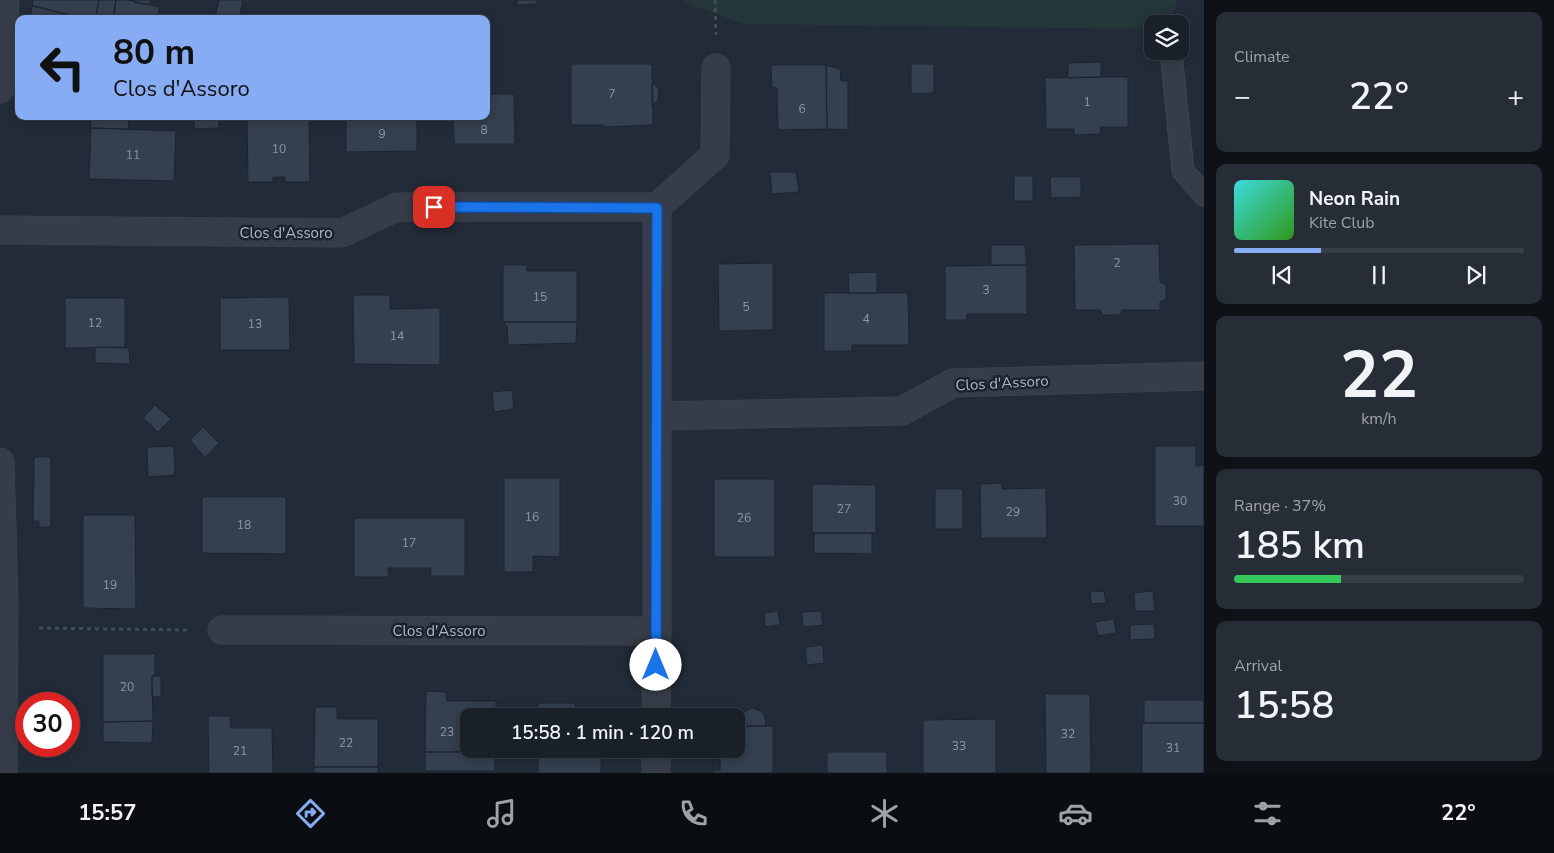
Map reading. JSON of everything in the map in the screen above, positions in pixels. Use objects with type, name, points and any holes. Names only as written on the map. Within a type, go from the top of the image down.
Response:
[{"type":"street","points":[[0,89],[3,3]]},
{"type":"street","points":[[656,708],[657,208],[715,155],[716,68]]},
{"type":"street","name":"Clos d'Assoro","points":[[0,230],[342,233],[397,207],[657,208]]},
{"type":"street","name":"Clos d'Assoro","points":[[657,416],[902,411],[953,383],[1204,376]]},
{"type":"street","points":[[0,462],[3,773]]},
{"type":"street","name":"Clos d'Assoro","points":[[222,630],[657,631]]},
{"type":"street","points":[[656,758],[656,773]]},
{"type":"lane","points":[[1172,62],[1183,170],[1204,195]]},
{"type":"path","points":[[3,628],[222,630]]},
{"type":"shaded area","points":[[683,0],[1178,0],[1171,15],[1144,15],[1144,28],[1142,29],[744,24],[683,2]]},
{"type":"building","points":[[33,0],[99,0],[96,15],[69,15],[32,6]]},
{"type":"building","points":[[99,0],[116,0],[114,15],[96,15]]},
{"type":"building","points":[[116,0],[128,0],[160,7],[158,15],[114,15]]},
{"type":"building","points":[[128,0],[150,0],[149,5]]},
{"type":"building","points":[[219,0],[243,0],[240,15],[215,15]]},
{"type":"building","points":[[517,0],[537,0],[537,4],[517,5]]},
{"type":"building","points":[[32,6],[35,6],[70,15],[31,15]]},
{"type":"building","points":[[1101,62],[1101,77],[1068,78],[1068,63]]},
{"type":"building","points":[[571,64],[652,64],[653,125],[604,127],[604,125],[571,125]]},
{"type":"building","points":[[911,64],[934,64],[934,93],[911,94]]},
{"type":"building","points":[[771,65],[826,65],[827,129],[778,130],[777,88],[772,87]]},
{"type":"building","points":[[826,65],[840,69],[841,81],[848,81],[848,130],[827,129]]},
{"type":"building","points":[[1128,77],[1128,127],[1101,127],[1100,134],[1074,135],[1074,129],[1046,129],[1045,78]]},
{"type":"building","points":[[652,82],[659,89],[658,100],[652,106]]},
{"type":"building","points":[[490,94],[514,94],[515,144],[454,144],[453,120],[490,120]]},
{"type":"building","points":[[90,120],[129,120],[128,129],[91,128]]},
{"type":"building","points":[[194,120],[219,120],[219,128],[194,129]]},
{"type":"building","points":[[247,120],[309,120],[310,182],[285,182],[285,177],[273,177],[273,182],[248,182]]},
{"type":"building","points":[[346,120],[417,120],[417,151],[346,152]]},
{"type":"building","points":[[91,128],[176,131],[174,181],[89,179]]},
{"type":"building","points":[[770,172],[796,172],[799,192],[772,194]]},
{"type":"building","points":[[1014,176],[1033,176],[1033,201],[1014,201]]},
{"type":"building","points":[[1050,177],[1081,177],[1081,197],[1051,198]]},
{"type":"building","points":[[1159,244],[1160,282],[1166,285],[1166,299],[1160,302],[1160,310],[1122,310],[1119,315],[1103,315],[1100,310],[1075,310],[1074,245]]},
{"type":"building","points":[[991,245],[1025,245],[1027,265],[991,265]]},
{"type":"building","points":[[773,263],[773,330],[719,331],[718,264]]},
{"type":"building","points":[[503,265],[527,265],[527,271],[577,271],[577,322],[503,322]]},
{"type":"building","points":[[1027,265],[1027,314],[967,314],[967,320],[945,320],[945,266]]},
{"type":"building","points":[[877,272],[877,293],[849,293],[848,273]]},
{"type":"building","points":[[824,293],[908,293],[909,345],[852,345],[852,351],[824,351]]},
{"type":"building","points":[[353,295],[390,295],[390,309],[440,308],[440,365],[354,364]]},
{"type":"building","points":[[289,297],[290,350],[220,350],[220,298]]},
{"type":"building","points":[[65,298],[125,298],[125,347],[65,348]]},
{"type":"building","points":[[503,322],[577,322],[576,343],[508,345],[507,326]]},
{"type":"building","points":[[95,347],[129,348],[130,364],[95,363]]},
{"type":"building","points":[[512,390],[514,409],[494,412],[492,392]]},
{"type":"building","points":[[155,405],[171,419],[158,432],[143,418]]},
{"type":"building","points":[[203,427],[219,443],[205,458],[190,440]]},
{"type":"building","points":[[174,446],[175,475],[148,477],[147,447]]},
{"type":"building","points":[[1155,446],[1196,446],[1196,466],[1204,465],[1204,526],[1155,526]]},
{"type":"building","points":[[34,457],[51,457],[51,527],[39,527],[39,521],[33,521]]},
{"type":"building","points":[[504,478],[560,478],[560,557],[533,556],[533,572],[504,572]]},
{"type":"building","points":[[714,479],[775,479],[775,557],[714,557]]},
{"type":"building","points":[[1002,483],[1002,489],[1046,488],[1047,538],[981,538],[980,484]]},
{"type":"building","points":[[812,484],[876,485],[876,533],[812,533]]},
{"type":"building","points":[[935,489],[963,489],[963,529],[935,529]]},
{"type":"building","points":[[202,497],[286,497],[286,554],[202,553]]},
{"type":"building","points":[[83,515],[135,515],[136,609],[83,608]]},
{"type":"building","points":[[354,518],[465,518],[465,576],[430,576],[431,568],[388,568],[389,577],[354,577]]},
{"type":"building","points":[[814,533],[872,533],[872,554],[814,553]]},
{"type":"building","points":[[1104,591],[1106,603],[1091,604],[1090,592]]},
{"type":"building","points":[[1153,591],[1155,611],[1135,611],[1134,593]]},
{"type":"building","points":[[778,611],[780,625],[765,627],[764,613]]},
{"type":"building","points":[[821,611],[823,625],[803,627],[802,612]]},
{"type":"building","points":[[1114,619],[1116,633],[1098,636],[1095,622]]},
{"type":"building","points":[[1154,624],[1155,639],[1130,640],[1130,625]]},
{"type":"building","points":[[823,645],[824,663],[807,665],[805,647]]},
{"type":"building","points":[[103,654],[155,654],[155,676],[152,676],[153,721],[103,722]]},
{"type":"building","points":[[152,676],[161,676],[161,697],[152,697]]},
{"type":"building","points":[[426,691],[446,692],[447,701],[496,701],[496,708],[460,708],[460,752],[425,752]]},
{"type":"building","points":[[1045,694],[1090,694],[1091,773],[1046,773]]},
{"type":"building","points":[[1144,700],[1204,700],[1204,723],[1144,723]]},
{"type":"building","points":[[538,703],[575,703],[575,708],[538,708]]},
{"type":"building","points":[[315,707],[337,707],[337,719],[378,719],[378,767],[314,767]]},
{"type":"building","points":[[753,708],[762,712],[765,717],[766,726],[745,726],[745,712]]},
{"type":"building","points":[[208,716],[230,716],[231,728],[272,728],[273,773],[209,773]]},
{"type":"building","points":[[996,719],[996,773],[923,773],[923,720]]},
{"type":"building","points":[[153,721],[152,743],[103,742],[103,722]]},
{"type":"building","points":[[1142,723],[1204,723],[1204,773],[1142,773]]},
{"type":"building","points":[[745,726],[773,726],[773,773],[714,773],[714,770],[720,770],[720,758],[745,758]]},
{"type":"building","points":[[425,752],[460,752],[460,758],[495,758],[495,771],[425,771]]},
{"type":"building","points":[[827,752],[887,752],[887,773],[827,773]]},
{"type":"building","points":[[538,758],[601,758],[601,773],[538,773]]},
{"type":"building","points":[[314,767],[378,767],[378,773],[314,773]]},
{"type":"route","points":[[434,207],[657,208],[656,665]]}]
